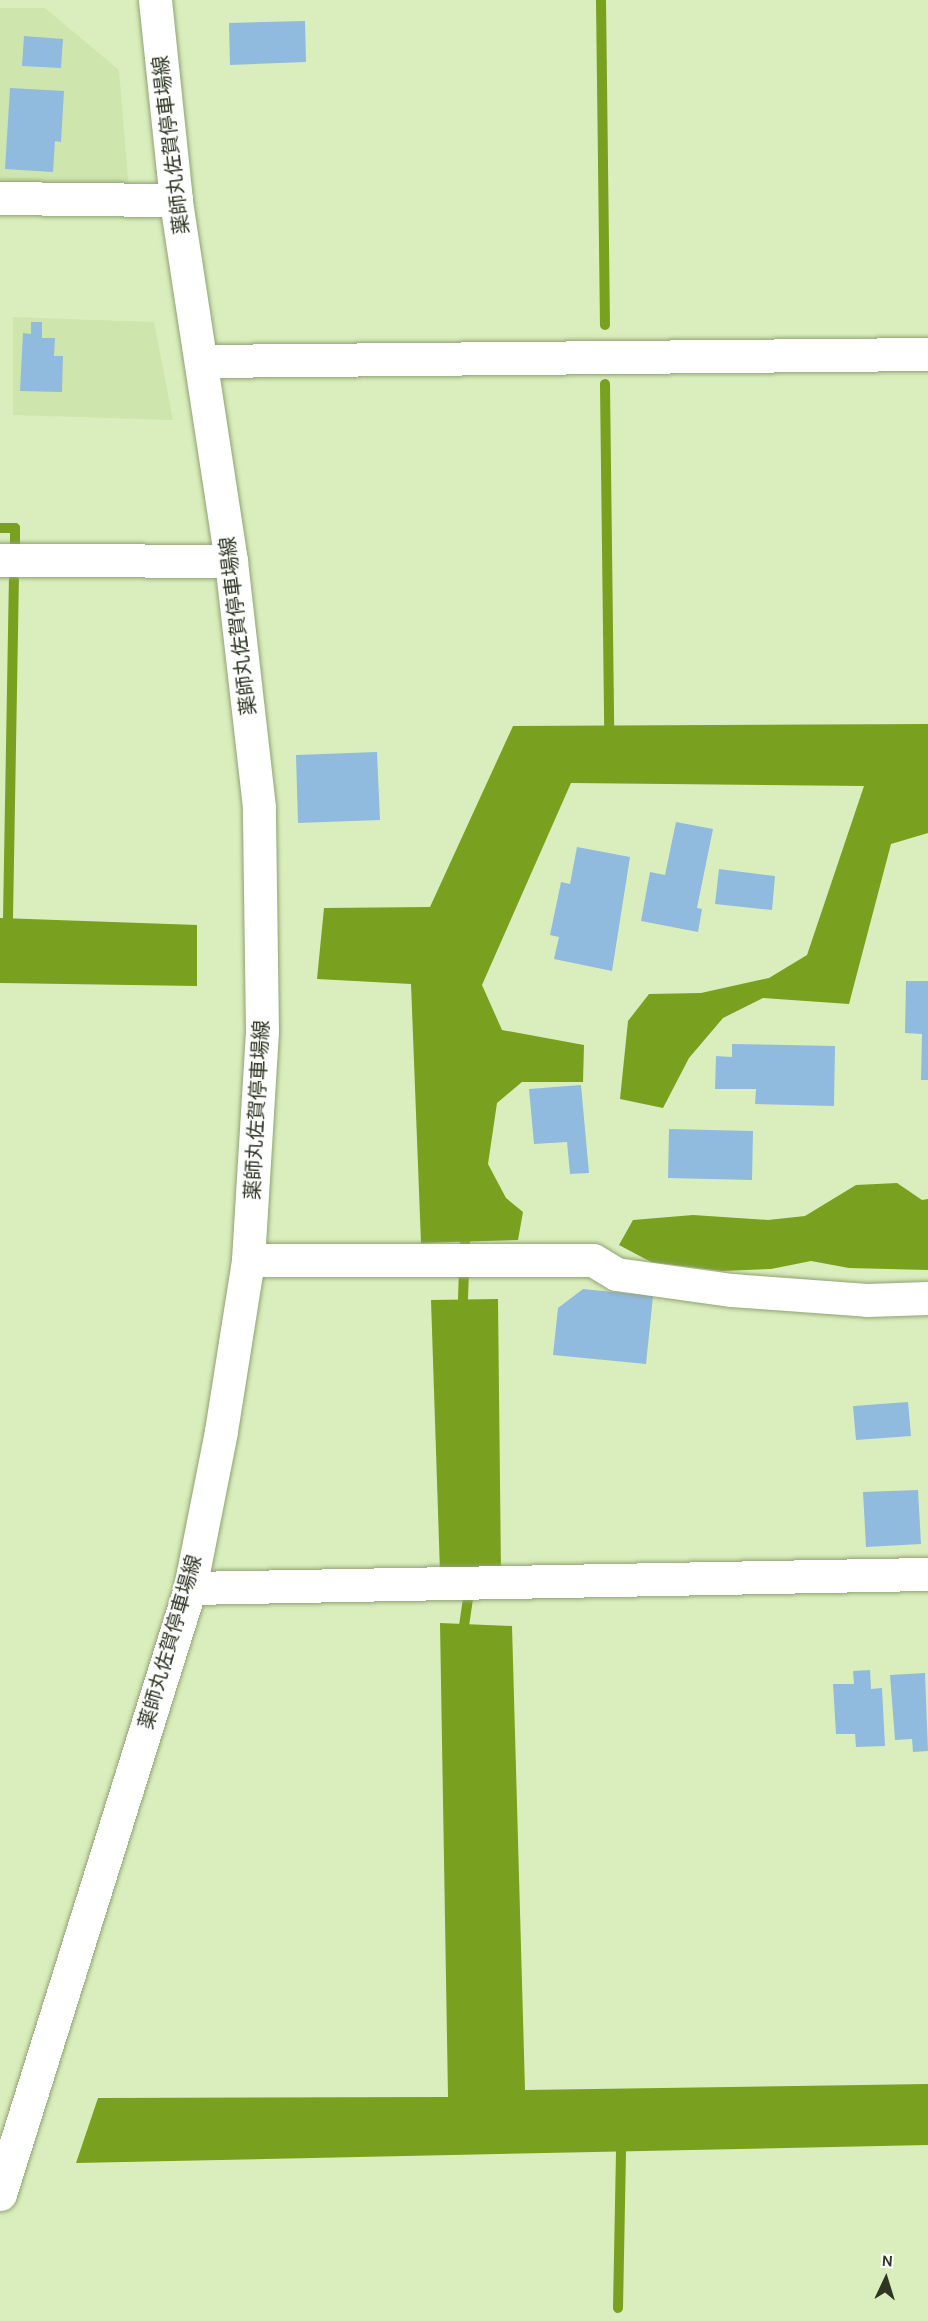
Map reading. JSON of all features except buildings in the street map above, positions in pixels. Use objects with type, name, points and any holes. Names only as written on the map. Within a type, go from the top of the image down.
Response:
[{"type":"street","name":"薬師丸佐賀停車場線","points":[[0,2193],[190,1588],[221,1431],[248,1260],[262,1032],[259,807],[231,561],[176,200],[155,0]]},
{"type":"street","points":[[0,198],[176,200]]},
{"type":"street","points":[[201,361],[928,354]]},
{"type":"street","points":[[0,560],[231,561]]},
{"type":"street","points":[[248,1260],[593,1260],[616,1274],[732,1290],[867,1300],[928,1298]]},
{"type":"street","points":[[190,1588],[928,1574]]},
{"type":"shaded area","points":[[0,8],[45,8],[119,70],[129,190],[0,187]]},
{"type":"shaded area","points":[[13,317],[154,322],[173,420],[13,415]]},
{"type":"shaded area","points":[[928,724],[928,833],[891,844],[849,1004],[763,998],[723,1018],[689,1058],[663,1108],[620,1099],[628,1021],[649,994],[701,993],[769,978],[807,955],[864,786],[571,783],[482,985],[502,1030],[584,1045],[583,1082],[522,1082],[497,1103],[488,1164],[506,1198],[523,1212],[518,1240],[421,1243],[411,984],[317,979],[324,908],[430,907],[513,726]]},
{"type":"shaded area","points":[[0,918],[197,925],[197,986],[0,983]]},
{"type":"shaded area","points":[[897,1183],[922,1200],[928,1199],[928,1270],[849,1268],[811,1261],[771,1269],[722,1271],[651,1262],[619,1245],[633,1220],[693,1215],[768,1220],[805,1216],[856,1185]]},
{"type":"shaded area","points":[[498,1299],[501,1574],[440,1572],[431,1300]]},
{"type":"shaded area","points":[[440,1623],[512,1626],[525,2090],[928,2084],[928,2145],[76,2163],[98,2098],[448,2097]]},
{"type":"waterway","points":[[601,0],[605,325]]},
{"type":"waterway","points":[[605,384],[609,726]]},
{"type":"waterway","points":[[0,528],[15,528],[15,548]]},
{"type":"waterway","points":[[8,918],[14,580]]},
{"type":"waterway","points":[[463,1299],[465,1242]]},
{"type":"waterway","points":[[464,1626],[470,1585]]},
{"type":"waterway","points":[[618,2308],[621,2151]]}]
